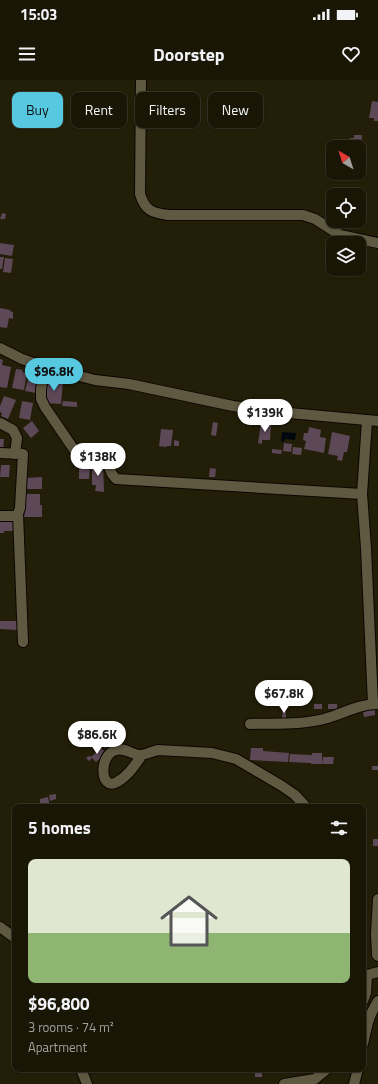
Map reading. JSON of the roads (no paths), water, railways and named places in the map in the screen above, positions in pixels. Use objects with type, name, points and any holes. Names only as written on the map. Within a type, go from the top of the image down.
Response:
[{"type":"street","points":[[141,80],[140,194],[142,201],[147,208],[156,213],[168,215],[303,215],[316,219],[340,235],[378,242]]},
{"type":"street","points":[[0,348],[22,359],[45,367],[95,380],[129,384],[233,406],[378,422]]},
{"type":"street","points":[[45,367],[41,390],[43,404],[78,457],[91,462],[102,462],[108,465],[116,479],[362,494]]},
{"type":"street","points":[[250,724],[303,723],[324,719],[353,708],[375,704],[362,494],[367,421]]},
{"type":"street","points":[[0,423],[13,430],[15,434],[15,454]]},
{"type":"street","points":[[0,453],[23,454],[20,508],[18,514],[23,642]]},
{"type":"street","points":[[0,516],[14,516],[18,514]]},
{"type":"street","points":[[142,755],[158,750],[212,753],[236,759],[282,786],[295,795],[303,804]]},
{"type":"street","points":[[378,899],[376,934],[378,956]]},
{"type":"street","points":[[0,927],[12,936]]},
{"type":"street","points":[[366,993],[369,973]]},
{"type":"street","points":[[366,1028],[371,1012],[378,1001]]},
{"type":"street","points":[[82,1072],[87,1084]]},
{"type":"street","points":[[284,1084],[315,1079],[323,1072]]},
{"type":"street","points":[[354,1084],[357,1072]]}]
